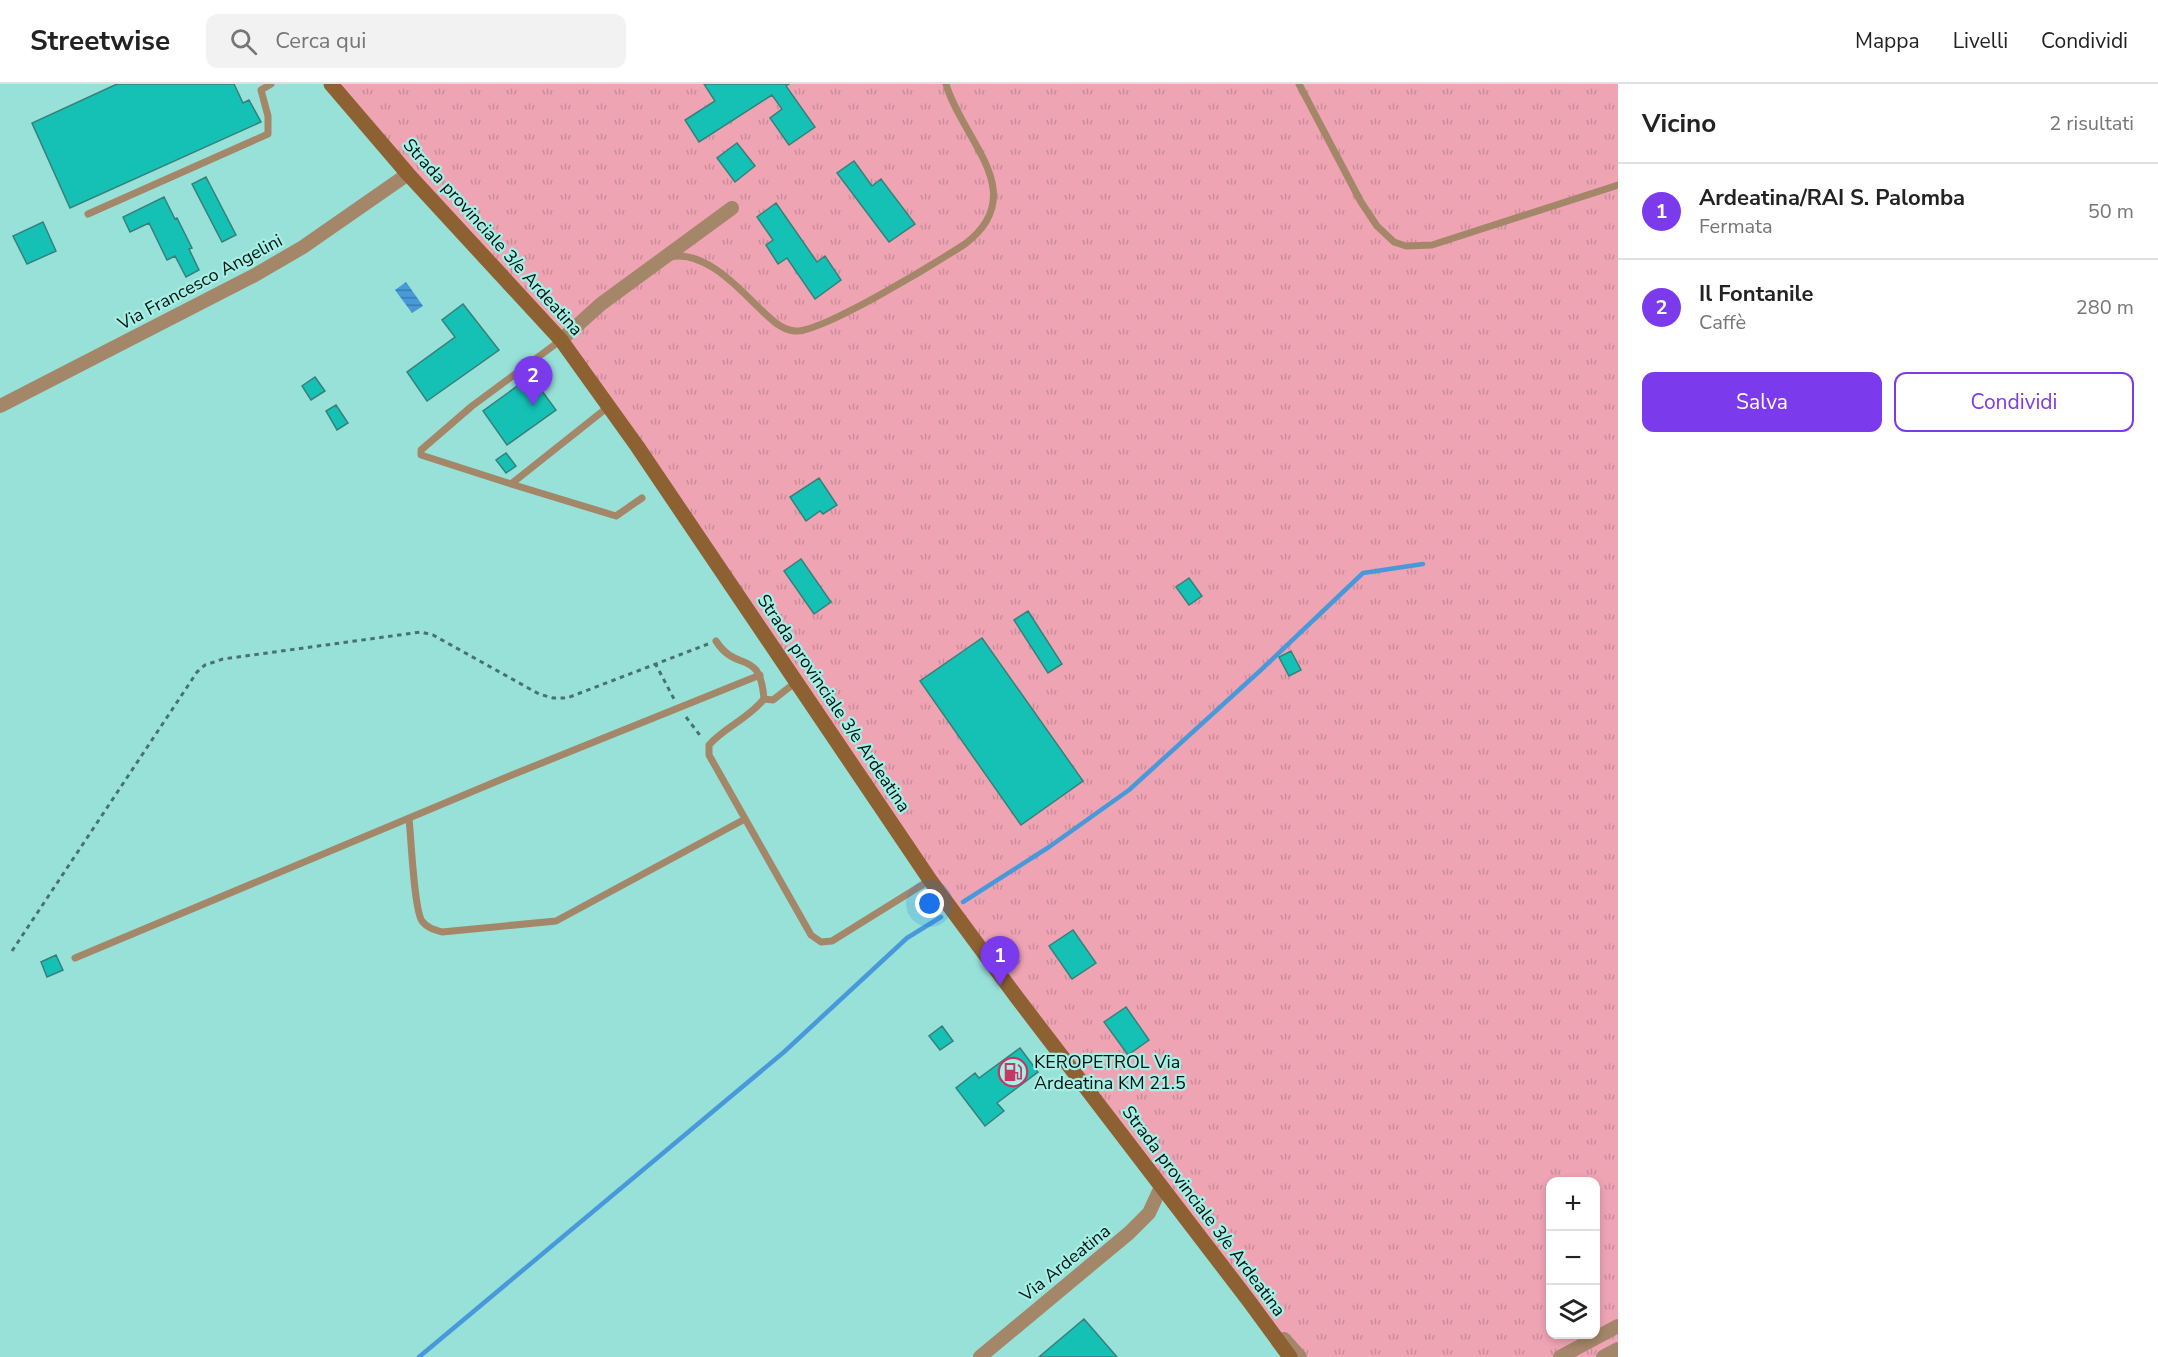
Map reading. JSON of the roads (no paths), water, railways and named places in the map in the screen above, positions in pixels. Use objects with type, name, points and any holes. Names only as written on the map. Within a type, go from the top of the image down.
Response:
[{"type":"main road","name":"Strada provinciale 3/e Ardeatina","points":[[331,84],[408,174],[561,340],[609,406],[797,681],[930,880],[1290,1357]]},
{"type":"street","name":"Via Francesco Angelini","points":[[0,406],[303,248],[408,174]]},
{"type":"street","points":[[561,340],[601,304],[732,208]]},
{"type":"street","name":"Via Ardeatina","points":[[980,1357],[1130,1233],[1149,1213],[1161,1187]]},
{"type":"street","points":[[1249,1301],[1300,1357]]},
{"type":"street","points":[[1560,1357],[1618,1326]]},
{"type":"street","points":[[1603,1357],[1618,1349]]},
{"type":"lane","points":[[88,214],[268,134],[268,116],[261,90],[271,84]]},
{"type":"lane","points":[[663,259],[685,255],[698,260],[727,279],[782,327],[796,331],[812,329],[854,309],[965,244],[987,223],[992,212],[994,197],[989,170],[946,84]]},
{"type":"lane","points":[[1299,84],[1368,214],[1386,236],[1406,246],[1432,245],[1618,185]]},
{"type":"lane","points":[[561,340],[472,406],[421,450],[421,455],[616,516],[642,498]]},
{"type":"lane","points":[[511,484],[609,406]]},
{"type":"lane","points":[[716,641],[729,657],[754,666],[760,675],[764,699],[753,713],[717,736],[709,745],[709,755],[811,935],[821,942],[832,941],[930,880]]},
{"type":"lane","points":[[75,958],[409,818],[760,675]]},
{"type":"lane","points":[[764,699],[773,700],[797,681]]},
{"type":"lane","points":[[409,818],[416,900],[421,920],[429,927],[442,932],[556,921],[744,819]]},
{"type":"water","points":[[406,282],[423,306],[412,313],[395,290]]},
{"type":"waterway","points":[[963,902],[1049,847],[1129,790],[1363,573],[1423,564]]},
{"type":"waterway","points":[[419,1357],[784,1052],[907,938],[941,917]]},
{"type":"place","name":"Il Fontanile","points":[[533,406]]},
{"type":"place","name":"Ardeatina/RAI S. Palomba","points":[[1000,986]]},
{"type":"place","name":"KEROPETROL Via Ardeatina KM 21.5","points":[[1013,1072]]}]
